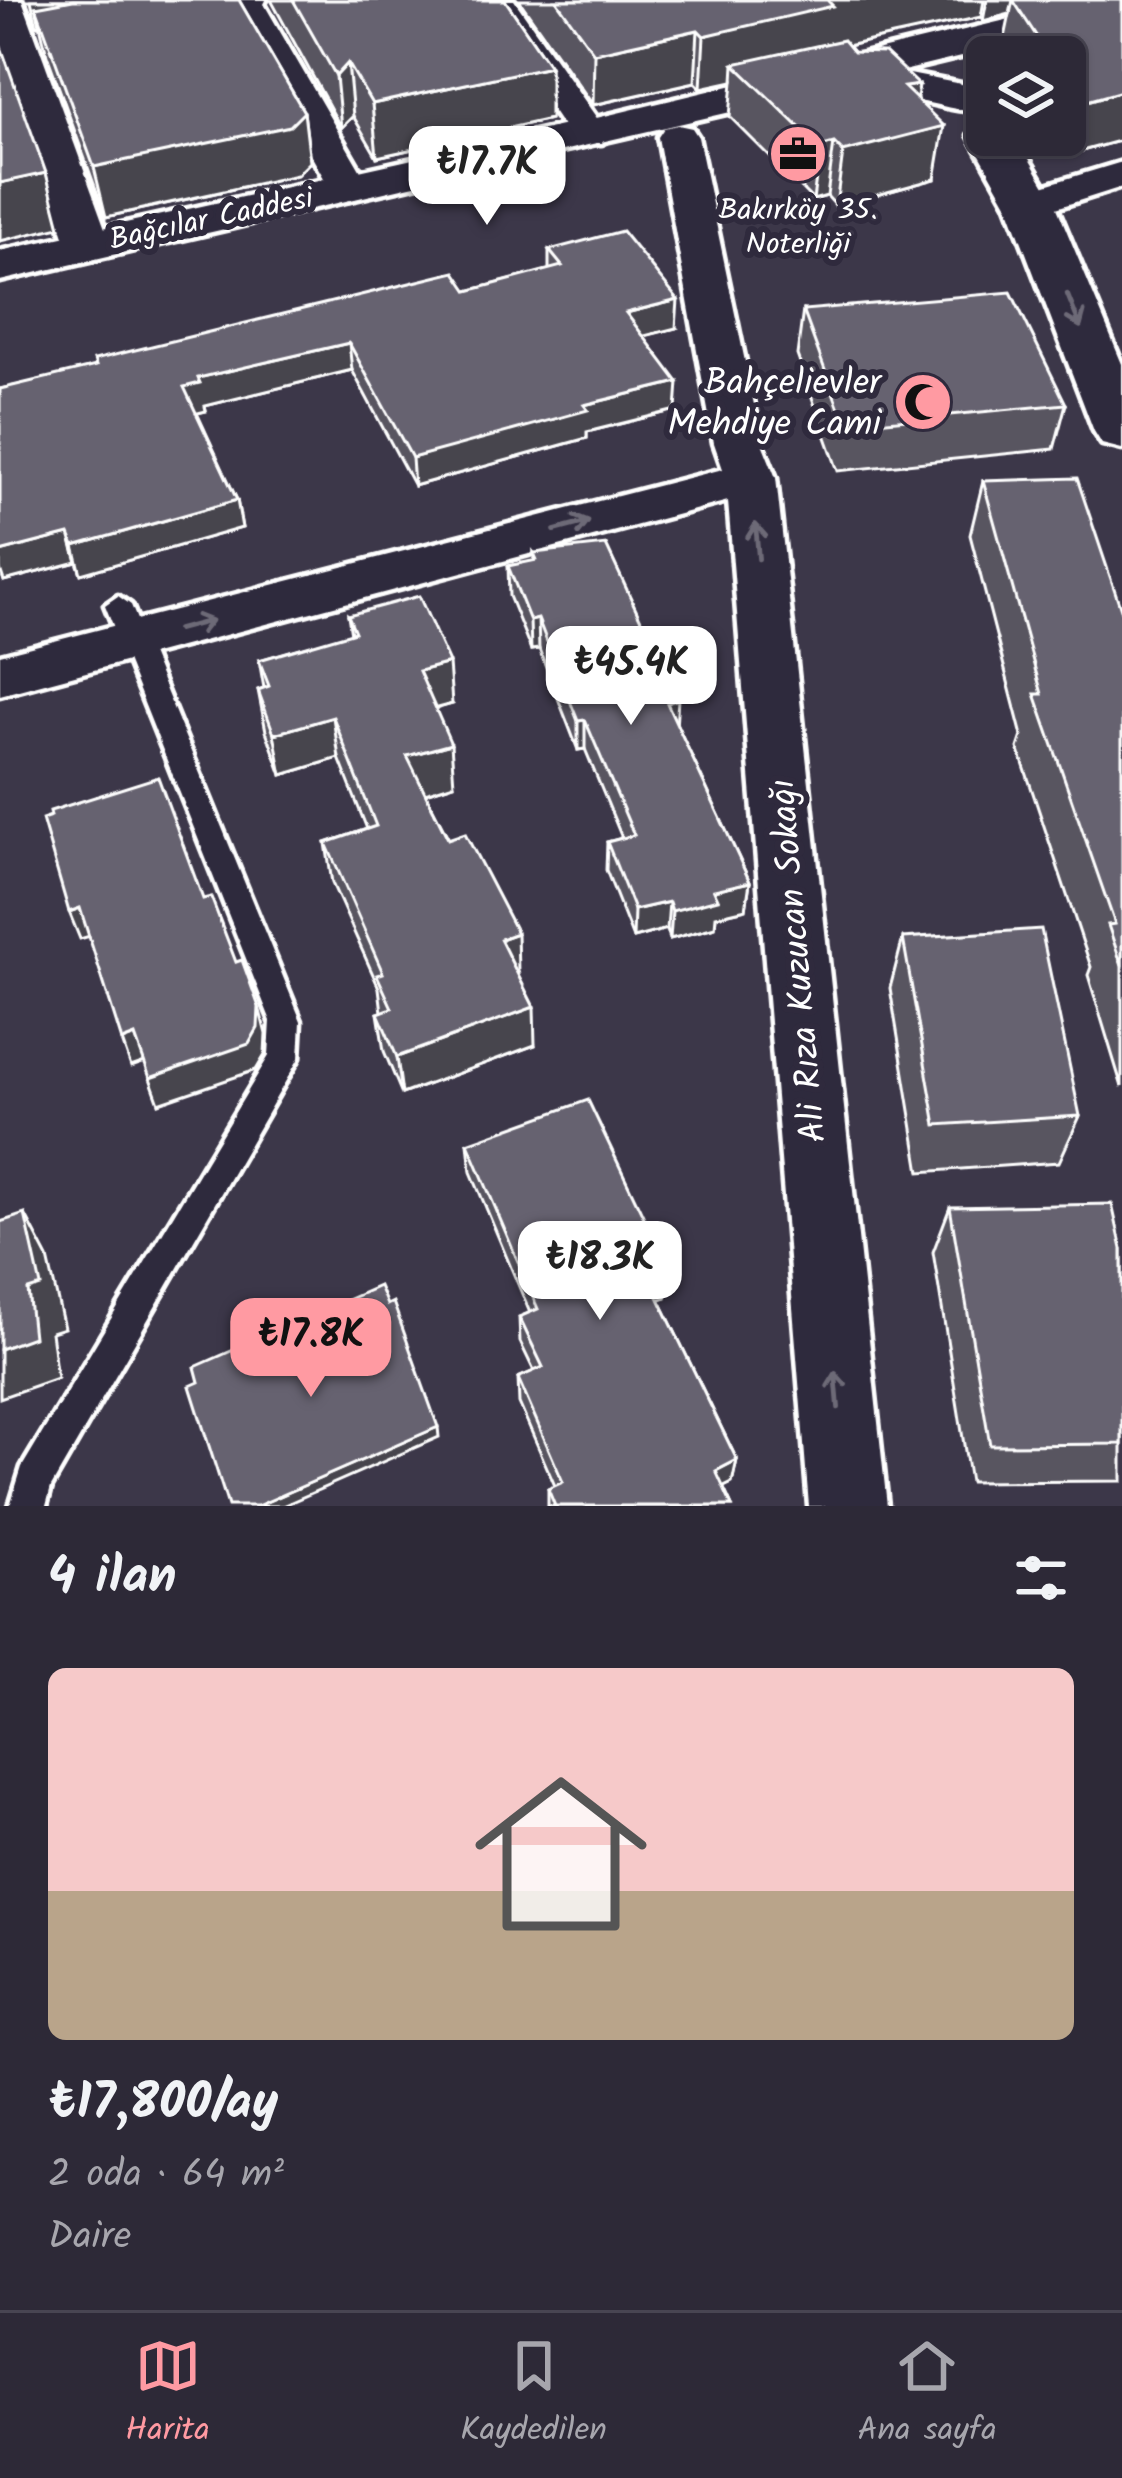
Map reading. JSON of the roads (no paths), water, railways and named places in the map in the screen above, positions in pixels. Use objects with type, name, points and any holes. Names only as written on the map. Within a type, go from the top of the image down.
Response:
[{"type":"main road","name":"Bağcılar Caddesi","points":[[0,266],[588,134],[1086,10]]},
{"type":"main road","points":[[1056,36],[1086,10]]},
{"type":"main road","points":[[0,298],[278,238],[887,84],[966,93]]},
{"type":"main road","points":[[1011,156],[1122,431]]},
{"type":"street","points":[[4,0],[10,47],[89,245]]},
{"type":"street","points":[[132,23],[245,0],[349,188]]},
{"type":"street","points":[[507,2],[588,134]]},
{"type":"street","points":[[10,47],[65,36]]},
{"type":"street","name":"Ali Rıza Kuzucan Sokağı","points":[[678,136],[744,461],[848,1506]]},
{"type":"street","points":[[1031,203],[1122,175]]},
{"type":"street","points":[[0,640],[124,624],[744,461]]},
{"type":"street","points":[[0,676],[124,624]]},
{"type":"lane","points":[[28,1506],[35,1480],[284,1058],[288,1039],[286,1021],[124,624]]},
{"type":"place","name":"Bakırköy 35. Noterliği","points":[[798,154]]},
{"type":"place","name":"Bahçelievler Mehdiye Cami","points":[[923,402]]}]
